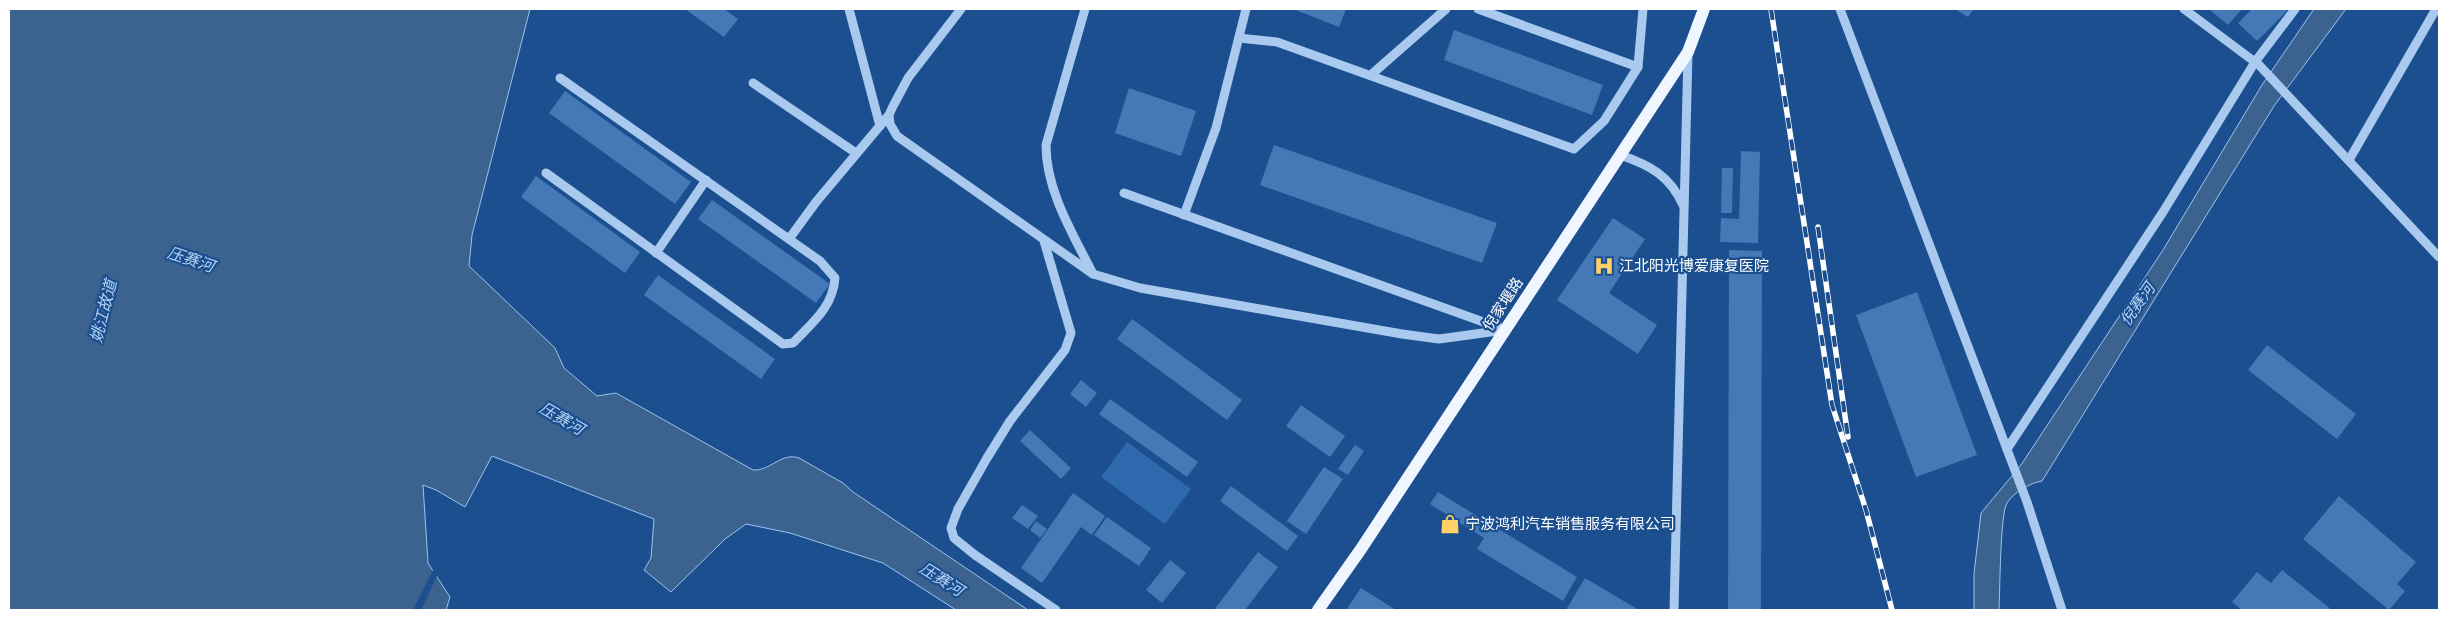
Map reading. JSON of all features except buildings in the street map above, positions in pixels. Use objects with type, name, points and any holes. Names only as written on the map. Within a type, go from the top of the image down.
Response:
[{"type":"main road","name":"倪家堰路","points":[[1318,610],[1688,52],[1704,9]]},
{"type":"street","points":[[849,9],[880,126]]},
{"type":"street","points":[[789,239],[856,153],[889,115],[908,78],[961,9]]},
{"type":"street","points":[[1085,9],[1046,145],[1046,165],[1064,216],[1094,274]]},
{"type":"street","points":[[1184,215],[1216,128],[1246,9]]},
{"type":"street","points":[[1372,74],[1446,9]]},
{"type":"street","points":[[1478,9],[1638,67]]},
{"type":"street","points":[[1239,38],[1277,42],[1372,74],[1443,103],[1574,149],[1604,121],[1638,67],[1643,9]]},
{"type":"street","points":[[1840,9],[2027,502],[2062,610]]},
{"type":"street","points":[[2184,9],[2257,63],[2439,257]]},
{"type":"street","points":[[2007,449],[2163,212],[2257,63],[2295,9]]},
{"type":"street","points":[[2349,160],[2436,9]]},
{"type":"street","points":[[1674,610],[1688,52]]},
{"type":"street","points":[[546,173],[783,344],[793,343],[829,304],[834,292],[835,278],[820,261],[560,78]]},
{"type":"street","points":[[754,83],[856,153]]},
{"type":"street","points":[[889,115],[890,124],[896,136],[1044,241],[1094,274],[1140,288],[1402,334],[1439,338],[1505,330]]},
{"type":"street","points":[[1620,155],[1639,161],[1657,172],[1675,188],[1684,208]]},
{"type":"street","points":[[656,253],[706,180]]},
{"type":"street","points":[[1124,193],[1505,330]]},
{"type":"street","points":[[1044,241],[1071,333],[1064,350],[1010,422],[987,458],[958,509],[951,528],[954,538],[975,555],[1056,610]]},
{"type":"shaded area","points":[[1127,442],[1191,489],[1165,524],[1101,477]]},
{"type":"water","points":[[9,9],[530,9],[472,235],[469,266],[555,348],[564,368],[597,396],[616,393],[753,470],[765,468],[787,457],[799,458],[843,483],[853,492],[1028,610],[956,610],[883,563],[790,533],[746,524],[725,539],[671,592],[644,570],[651,558],[654,519],[492,456],[465,507],[436,490],[423,485],[428,563],[450,597],[446,610],[9,610]]},
{"type":"water","name":"倪赛河","points":[[2314,9],[2346,9],[2274,106],[2042,481],[2023,489],[2007,503],[2003,522],[1999,610],[1974,610],[1974,574],[1981,513],[2021,465],[2163,250],[2262,85]]},
{"type":"pier","points":[[434,568],[438,574],[421,610],[413,610]]},
{"type":"railway","points":[[1771,9],[1832,405],[1866,510],[1892,610]]},
{"type":"railway","points":[[1818,227],[1848,437]]},
{"type":"place","name":"江北阳光博爱康复医院","points":[[1604,266]]},
{"type":"place","name":"宁波鸿利汽车销售服务有限公司","points":[[1450,524]]},
{"type":"water label","name":"压赛河","points":[[191,259]]},
{"type":"water label","name":"姚江故道","points":[[103,311]]},
{"type":"water label","name":"压赛河","points":[[562,418]]},
{"type":"water label","name":"压赛河","points":[[942,579]]}]
